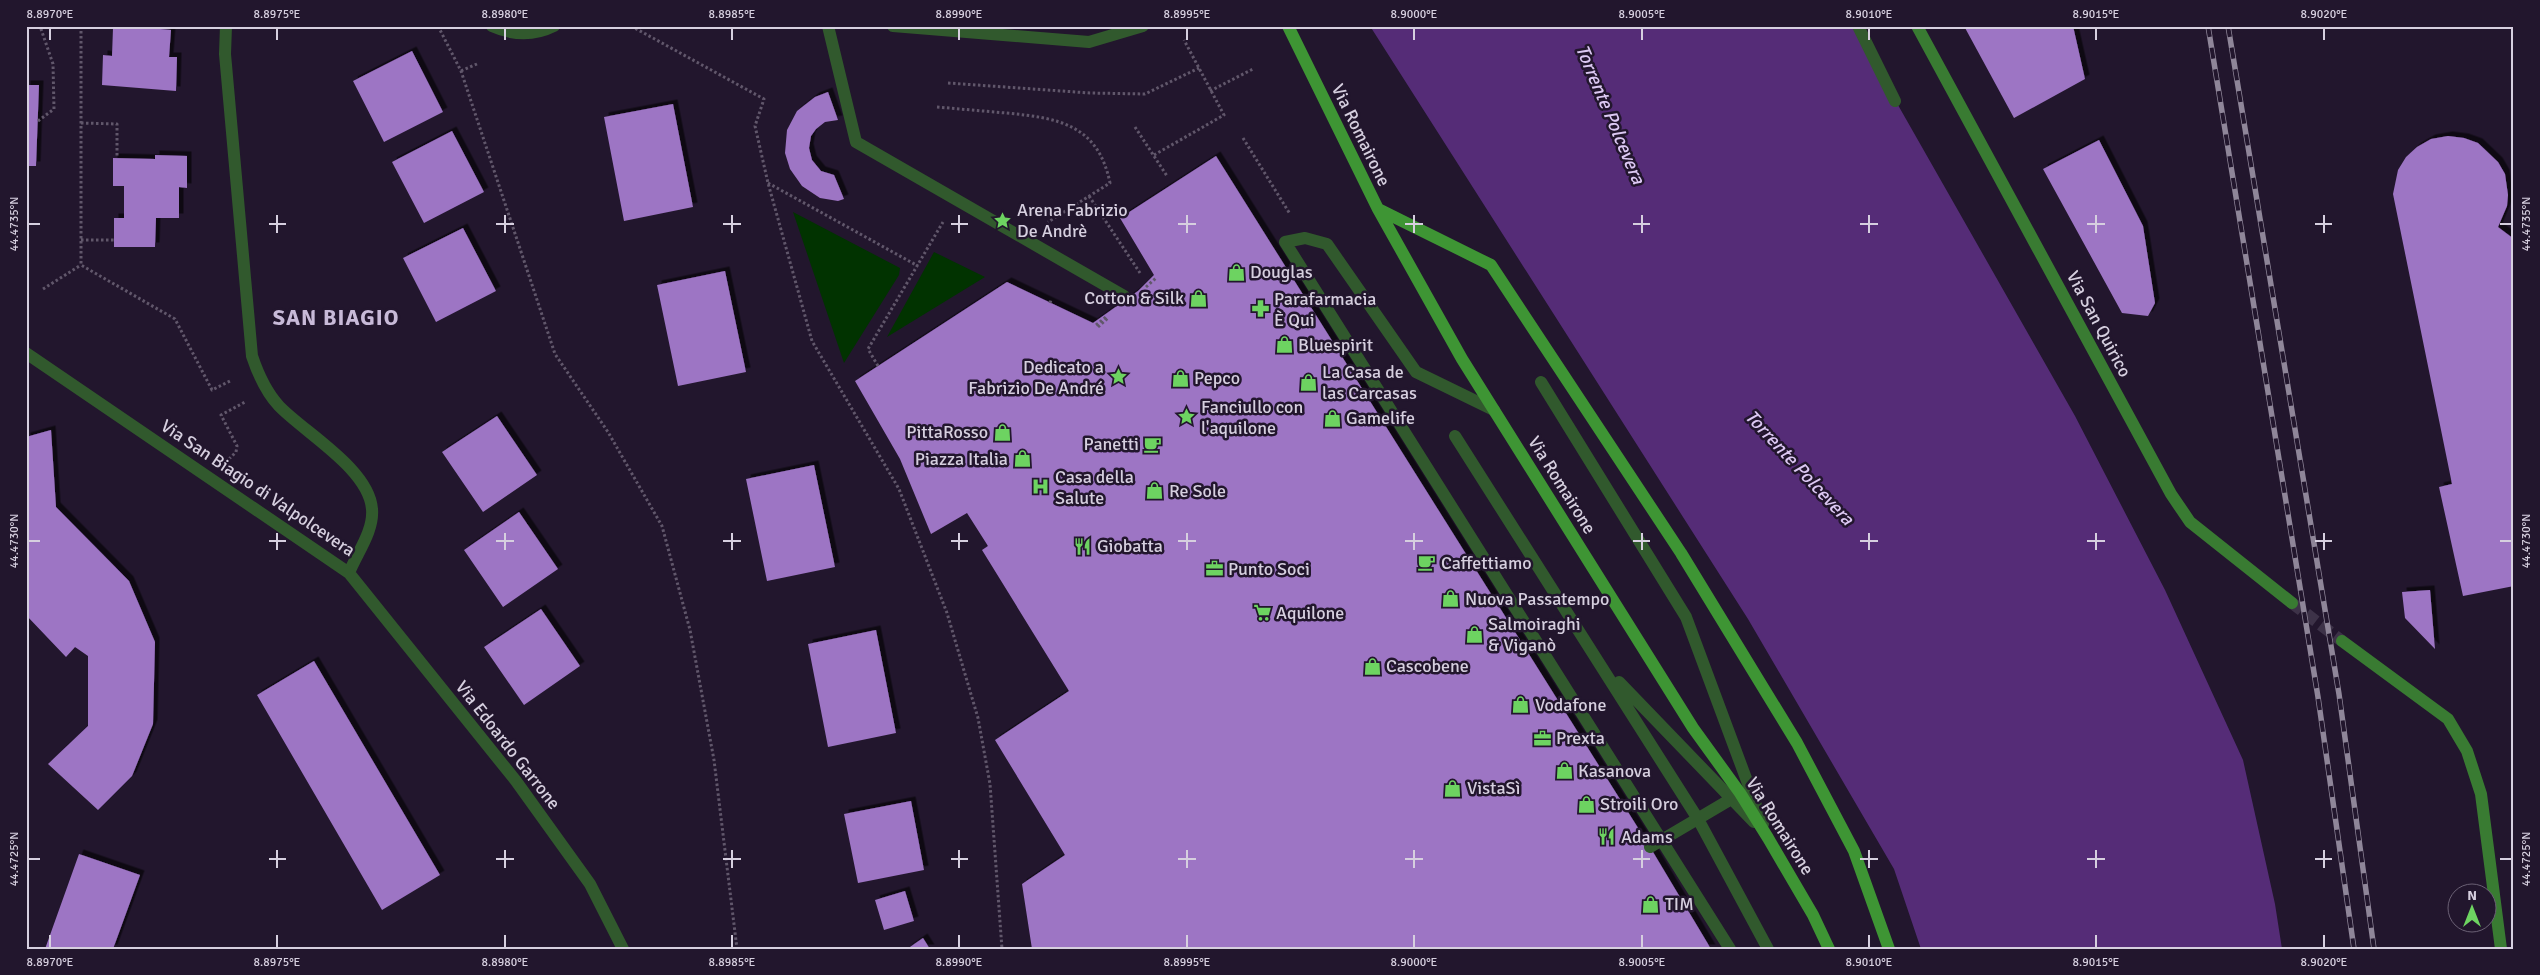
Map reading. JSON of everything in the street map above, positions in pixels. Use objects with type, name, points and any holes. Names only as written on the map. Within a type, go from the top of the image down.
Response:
[{"type":"main road","name":"Via Romairone","points":[[1288,26],[1378,209],[1462,359],[1736,796],[1768,838],[1813,915],[1829,949]]},
{"type":"main road","name":"Via San Quirico","points":[[1917,26],[2171,494],[2190,522],[2292,603]]},
{"type":"main road","points":[[1378,209],[1492,264],[1681,554],[1797,743],[1854,851],[1889,949]]},
{"type":"main road","points":[[2342,641],[2448,719],[2467,751],[2481,794],[2501,949]]},
{"type":"street","name":"Via San Biagio di Valpolcevera","points":[[26,353],[349,573],[371,526],[372,508],[365,489],[356,474],[279,406],[256,368],[250,344],[225,54],[226,26]]},
{"type":"street","points":[[492,26],[514,33],[537,32],[554,26]]},
{"type":"street","points":[[828,26],[856,142],[1124,296]]},
{"type":"street","points":[[893,26],[1089,42],[1143,26]]},
{"type":"street","points":[[1858,26],[1895,101]]},
{"type":"street","points":[[1494,410],[1416,372],[1327,244],[1305,238],[1286,242],[1730,949]]},
{"type":"street","points":[[1542,382],[1686,617],[1768,838]]},
{"type":"street","points":[[1455,436],[1603,666],[1698,819],[1768,949]]},
{"type":"street","name":"Via Edoardo Garrone","points":[[349,573],[516,781],[590,884],[622,949]]},
{"type":"street","points":[[1603,666],[1736,796],[1650,848]]},
{"type":"path","points":[[38,121],[54,109],[53,64],[40,26]]},
{"type":"path","points":[[81,26],[81,265]]},
{"type":"path","points":[[438,26],[461,71],[555,354],[608,432],[662,526],[690,630],[714,760],[737,949]]},
{"type":"path","points":[[631,26],[764,99],[755,126],[768,183],[812,341],[898,489],[947,613],[978,718],[990,784],[1002,949]]},
{"type":"path","points":[[1154,155],[1224,115],[1184,40]]},
{"type":"path","points":[[461,71],[477,64]]},
{"type":"path","points":[[948,83],[1090,93],[1144,94],[1199,68]]},
{"type":"path","points":[[1210,90],[1253,69]]},
{"type":"path","points":[[937,107],[1040,116],[1064,122],[1076,128],[1097,148],[1104,159],[1110,183],[1024,237]]},
{"type":"path","points":[[81,123],[117,124],[117,158]]},
{"type":"path","points":[[1136,127],[1167,176]]},
{"type":"path","points":[[1243,138],[1305,238]]},
{"type":"path","points":[[768,183],[918,266]]},
{"type":"path","points":[[1089,196],[1146,282]]},
{"type":"path","points":[[81,240],[114,240]]},
{"type":"path","points":[[878,366],[868,349],[932,242]]},
{"type":"path","points":[[81,265],[175,319],[212,390],[256,368]]},
{"type":"path","points":[[43,289],[81,265]]},
{"type":"path","points":[[226,461],[236,452],[236,446],[221,415],[245,403]]},
{"type":"green space","points":[[793,212],[900,268],[899,275],[844,363]]},
{"type":"green space","points":[[934,252],[985,277],[887,337]]},
{"type":"water","name":"Torrente Polcevera","points":[[1370,26],[1853,26],[2075,416],[2165,590],[2243,760],[2275,904],[2282,949],[1921,949],[1894,869],[1748,619]]},
{"type":"building","points":[[105,26],[149,26],[149,28],[171,30],[169,57],[177,57],[176,91],[102,85],[103,55],[112,56],[113,28]]},
{"type":"building","points":[[1964,26],[2073,26],[2085,79],[2014,118]]},
{"type":"building","points":[[412,51],[443,112],[384,142],[353,81]]},
{"type":"building","points":[[26,85],[39,85],[36,166],[26,166]]},
{"type":"building","points":[[828,92],[838,120],[825,122],[816,129],[811,136],[809,148],[812,160],[821,171],[834,175],[844,199],[838,201],[820,198],[802,186],[790,169],[785,153],[787,130],[797,111],[815,97]]},
{"type":"building","points":[[673,104],[693,207],[624,221],[604,117]]},
{"type":"building","points":[[452,131],[484,192],[424,223],[392,162]]},
{"type":"building","points":[[2448,136],[2464,138],[2478,143],[2498,162],[2505,174],[2508,195],[2507,206],[2498,227],[2514,239],[2514,586],[2463,596],[2439,487],[2452,484],[2393,194],[2398,170],[2406,157],[2417,147],[2431,139]]},
{"type":"building","points":[[2099,140],[2143,226],[2155,303],[2148,316],[2122,313],[2043,169]]},
{"type":"building","points":[[155,155],[187,156],[187,188],[179,187],[179,218],[156,218],[155,247],[114,247],[114,218],[124,218],[124,186],[113,186],[113,158],[155,159]]},
{"type":"building","name":"Aquilone","points":[[1216,156],[1650,847],[1711,949],[1032,949],[1022,884],[1065,855],[995,740],[1069,691],[982,550],[988,546],[967,513],[931,534],[900,459],[855,381],[1007,282],[1093,323],[1138,291],[1154,275],[1120,218]]},
{"type":"building","points":[[463,228],[496,291],[436,322],[403,258]]},
{"type":"building","points":[[725,271],[746,372],[678,386],[657,285]]},
{"type":"building","points":[[497,416],[537,475],[483,512],[442,452]]},
{"type":"building","points":[[51,430],[56,507],[129,581],[155,642],[153,724],[132,776],[98,810],[48,764],[88,726],[88,656],[75,647],[66,657],[26,615],[26,437]]},
{"type":"building","points":[[814,465],[835,567],[767,581],[746,479]]},
{"type":"building","points":[[519,512],[558,569],[503,607],[464,550]]},
{"type":"building","points":[[2430,590],[2435,649],[2405,618],[2402,592]]},
{"type":"building","points":[[541,609],[580,666],[524,705],[484,647]]},
{"type":"building","points":[[876,630],[896,733],[828,747],[808,644]]},
{"type":"building","points":[[314,661],[440,875],[382,910],[257,695]]},
{"type":"building","points":[[911,801],[924,870],[858,883],[844,814]]},
{"type":"building","points":[[79,854],[140,875],[113,949],[45,949]]},
{"type":"building","points":[[905,891],[914,921],[884,930],[875,900]]},
{"type":"building","points":[[923,938],[930,949],[907,949]]},
{"type":"tunnel","points":[[2292,603],[2342,641]]},
{"type":"railway","points":[[2208,26],[2318,697],[2354,949]]},
{"type":"railway","points":[[2228,26],[2339,694],[2374,949]]},
{"type":"place","name":"Arena Fabrizio De Andrè","points":[[1003,220]]},
{"type":"place","name":"Douglas","points":[[1236,272]]},
{"type":"place","name":"Cotton & Silk","points":[[1198,298]]},
{"type":"place","name":"Parafarmacia È Qui","points":[[1260,309]]},
{"type":"place","name":"Bluespirit","points":[[1284,345]]},
{"type":"place","name":"Dedicato a Fabrizio De André","points":[[1118,377]]},
{"type":"place","name":"Pepco","points":[[1180,378]]},
{"type":"place","name":"La Casa de las Carcasas","points":[[1308,382]]},
{"type":"place","name":"Fanciullo con l'aquilone","points":[[1187,417]]},
{"type":"place","name":"Gamelife","points":[[1332,418]]},
{"type":"place","name":"PittaRosso","points":[[1002,432]]},
{"type":"place","name":"Panetti","points":[[1153,444]]},
{"type":"place","name":"Piazza Italia","points":[[1022,459]]},
{"type":"place","name":"Casa della Salute","points":[[1041,487]]},
{"type":"place","name":"Re Sole","points":[[1155,491]]},
{"type":"place","name":"Giobatta","points":[[1083,546]]},
{"type":"place","name":"Caffettiamo","points":[[1427,563]]},
{"type":"place","name":"Punto Soci","points":[[1214,569]]},
{"type":"place","name":"Nuova Passatempo","points":[[1451,599]]},
{"type":"place","name":"Aquilone","points":[[1262,613]]},
{"type":"place","name":"Salmoiraghi & Viganò","points":[[1474,634]]},
{"type":"place","name":"Cascobene","points":[[1372,666]]},
{"type":"place","name":"Vodafone","points":[[1521,705]]},
{"type":"place","name":"Prexta","points":[[1542,738]]},
{"type":"place","name":"Kasanova","points":[[1564,771]]},
{"type":"place","name":"VistaSì","points":[[1453,788]]},
{"type":"place","name":"Stroili Oro","points":[[1586,804]]},
{"type":"place","name":"Adams","points":[[1607,837]]},
{"type":"place","name":"TIM","points":[[1651,904]]},
{"type":"district","name":"SAN BIAGIO","points":[[336,317]]}]
